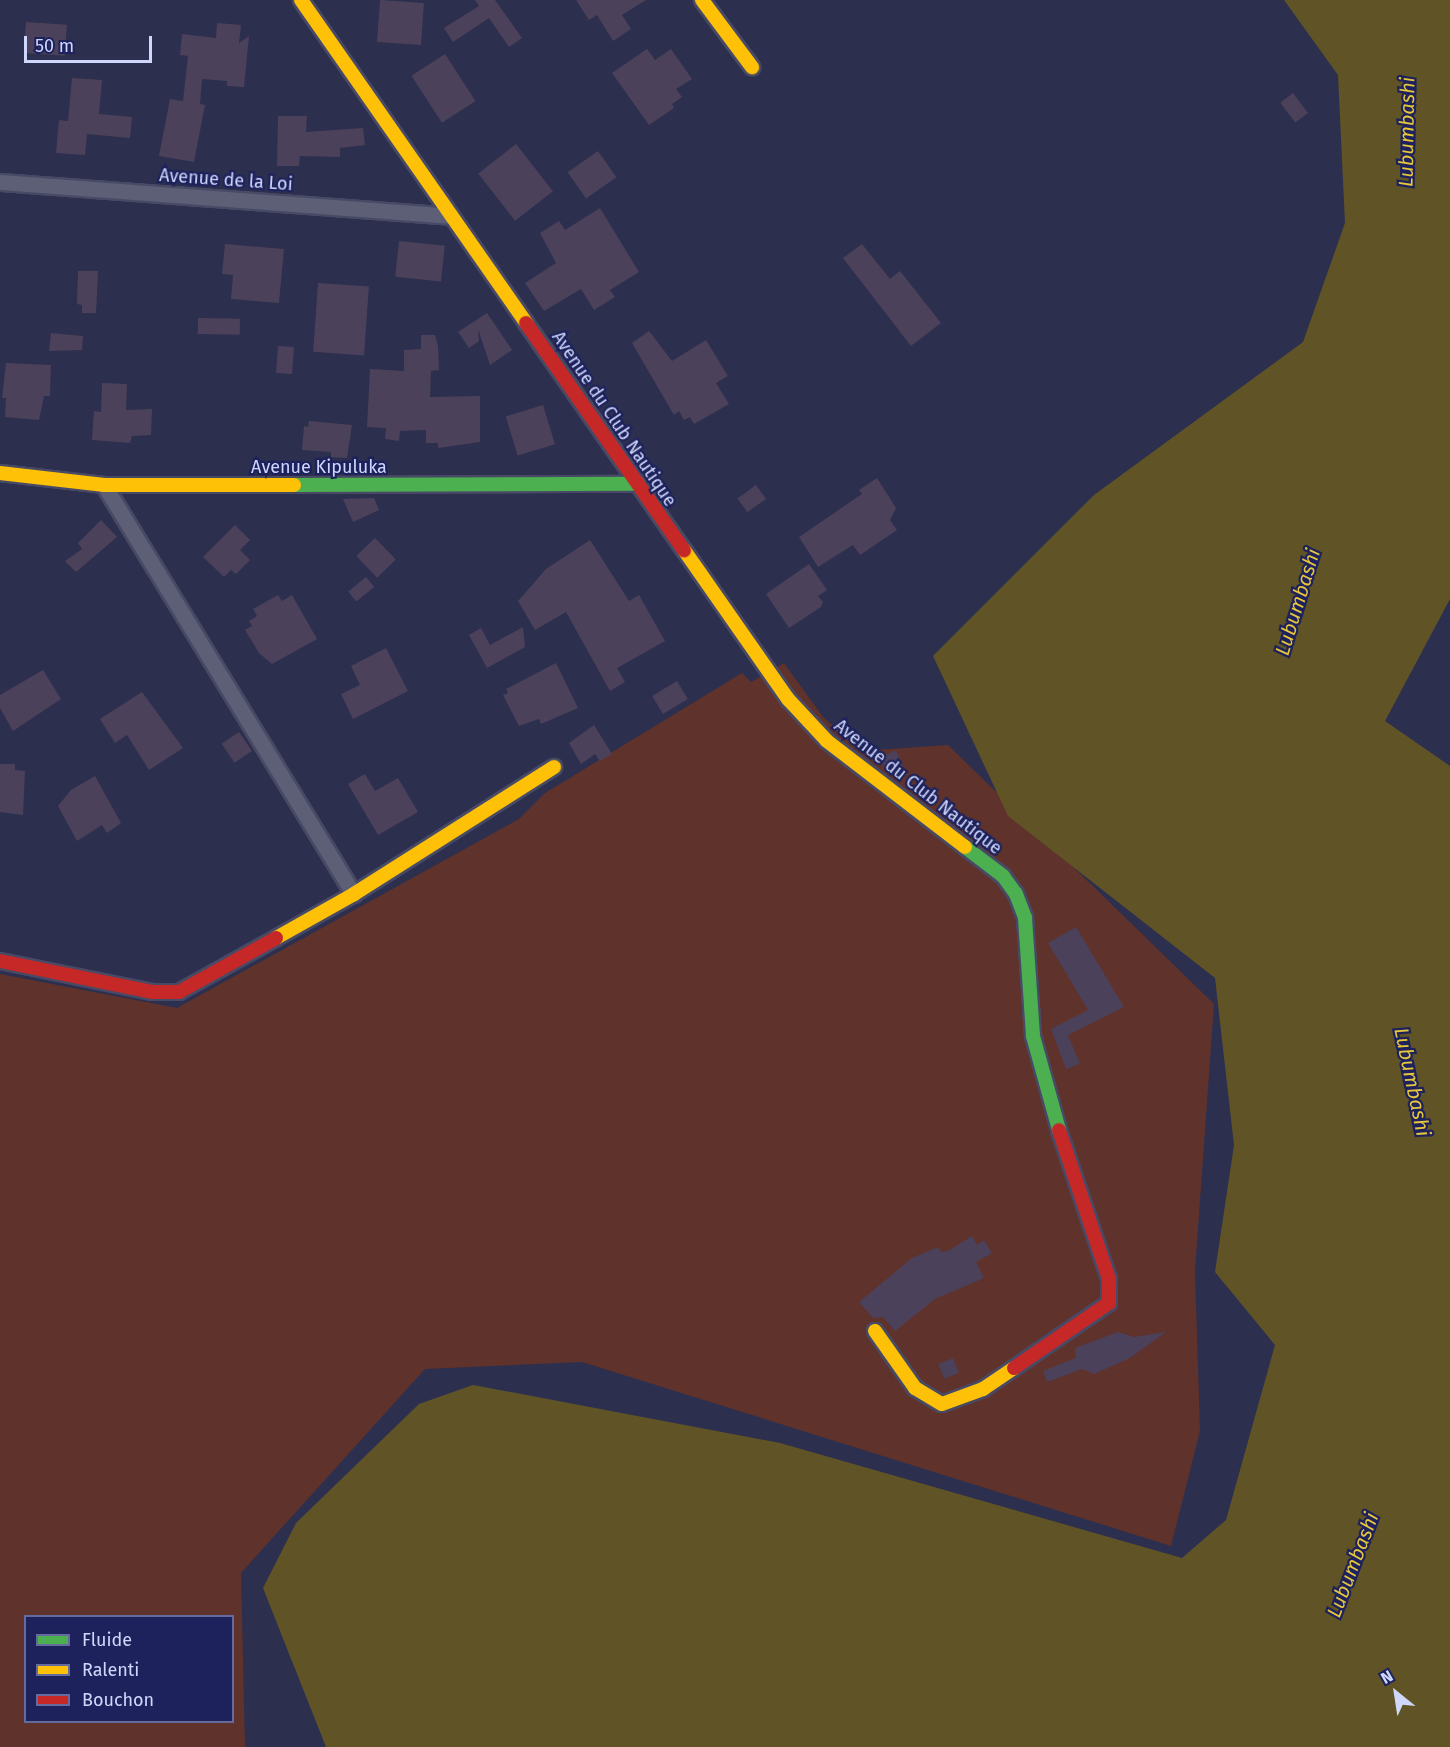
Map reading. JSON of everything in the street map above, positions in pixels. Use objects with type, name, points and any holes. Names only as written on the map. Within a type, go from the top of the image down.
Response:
[{"type":"street","name":"Avenue du Club Nautique","points":[[301,0],[449,216],[788,699],[827,741],[1003,876],[1016,894],[1025,918],[1033,1036],[1072,1174],[1109,1279],[1109,1303],[983,1389],[952,1403],[942,1404],[915,1388],[875,1331]]},
{"type":"street","points":[[702,0],[752,67]]},
{"type":"street","name":"Avenue de la Loi","points":[[0,182],[449,216]]},
{"type":"street","name":"Avenue Kipuluka","points":[[0,473],[104,484],[638,484]]},
{"type":"street","points":[[104,484],[354,894]]},
{"type":"street","points":[[0,961],[171,994],[195,985],[354,894],[554,767]]},
{"type":"shaded area","points":[[784,663],[823,717],[861,751],[948,745],[1214,1004],[1195,1271],[1200,1431],[1171,1546],[582,1362],[425,1369],[241,1573],[245,1747],[0,1747],[0,974],[177,1008],[519,819],[545,793],[742,673],[751,682]]},
{"type":"water","name":"Lubumbashi","points":[[1284,0],[1450,0],[1450,599],[1385,721],[1450,766],[1450,1747],[326,1747],[263,1588],[296,1523],[419,1404],[473,1385],[780,1443],[1182,1558],[1226,1520],[1275,1345],[1215,1272],[1234,1145],[1215,978],[1008,816],[933,656],[1094,495],[1303,342],[1345,223],[1338,75]]},
{"type":"building","points":[[380,0],[424,3],[421,45],[377,42]]},
{"type":"building","points":[[475,0],[495,0],[522,38],[509,47],[489,18],[453,42],[444,28],[479,6]]},
{"type":"building","points":[[576,0],[646,0],[622,15],[631,29],[613,41],[597,15],[589,20]]},
{"type":"building","points":[[26,22],[67,25],[65,56],[24,53]]},
{"type":"building","points":[[217,23],[241,25],[239,43],[249,36],[244,87],[227,86],[227,81],[202,79],[200,104],[205,105],[194,162],[159,156],[170,99],[183,101],[188,56],[180,55],[182,34],[216,38]]},
{"type":"building","points":[[647,49],[655,60],[671,49],[692,79],[676,89],[682,97],[672,104],[674,108],[649,125],[612,73]]},
{"type":"building","points":[[445,54],[475,101],[442,123],[411,76]]},
{"type":"building","points":[[72,78],[102,80],[99,114],[132,117],[130,138],[87,134],[85,155],[56,153],[59,120],[68,121]]},
{"type":"building","points":[[1293,93],[1308,113],[1295,123],[1280,103]]},
{"type":"building","points":[[278,116],[307,116],[306,132],[363,128],[365,145],[340,148],[340,157],[300,156],[299,166],[277,166]]},
{"type":"building","points":[[516,144],[553,191],[515,221],[478,174]]},
{"type":"building","points":[[598,151],[616,177],[586,198],[568,172]]},
{"type":"building","points":[[600,208],[639,272],[610,290],[615,297],[594,310],[581,289],[544,311],[525,283],[556,263],[540,233],[559,221],[565,230]]},
{"type":"building","points":[[399,241],[445,246],[441,282],[395,277]]},
{"type":"building","points":[[225,244],[284,249],[279,303],[231,299],[233,275],[222,274]]},
{"type":"building","points":[[862,244],[890,279],[900,271],[941,323],[911,346],[843,258]]},
{"type":"building","points":[[78,271],[98,271],[96,313],[82,313],[82,305],[77,304]]},
{"type":"building","points":[[318,283],[369,287],[364,355],[313,352]]},
{"type":"building","points":[[487,313],[512,350],[490,365],[478,329],[479,341],[469,348],[458,332]]},
{"type":"building","points":[[198,318],[240,319],[240,335],[198,334]]},
{"type":"building","points":[[649,331],[672,361],[706,340],[728,376],[716,383],[729,404],[694,424],[690,417],[684,420],[679,411],[674,415],[632,343]]},
{"type":"building","points":[[51,333],[83,336],[82,350],[49,351]]},
{"type":"building","points":[[421,335],[435,335],[438,346],[439,370],[431,371],[430,397],[480,396],[480,442],[438,448],[438,443],[426,443],[426,430],[400,431],[399,441],[385,439],[386,428],[367,427],[370,369],[404,371],[404,350],[421,349]]},
{"type":"building","points":[[278,346],[294,347],[292,374],[276,373]]},
{"type":"building","points":[[6,363],[51,365],[50,396],[44,396],[39,420],[5,417],[6,398],[2,398]]},
{"type":"building","points":[[102,383],[127,384],[126,410],[152,409],[151,435],[132,436],[130,443],[92,440],[94,411],[101,412]]},
{"type":"building","points":[[543,405],[555,444],[518,456],[506,416]]},
{"type":"building","points":[[309,421],[352,425],[347,458],[331,457],[331,452],[302,450],[304,426],[308,427]]},
{"type":"building","points":[[877,478],[896,508],[890,520],[897,530],[860,555],[853,545],[818,567],[799,537],[862,494],[859,490]]},
{"type":"building","points":[[756,485],[766,499],[747,512],[737,499]]},
{"type":"building","points":[[374,498],[379,510],[353,522],[343,499]]},
{"type":"building","points":[[101,520],[117,537],[76,572],[65,561],[82,549],[78,543]]},
{"type":"building","points":[[235,525],[250,540],[240,550],[250,560],[236,574],[231,570],[224,577],[203,557]]},
{"type":"building","points":[[375,538],[396,560],[377,578],[356,556]]},
{"type":"building","points":[[590,540],[629,601],[639,595],[665,641],[617,668],[625,682],[610,691],[566,612],[535,630],[518,601],[546,569]]},
{"type":"building","points":[[809,564],[827,590],[818,596],[823,602],[821,607],[789,628],[766,594]]},
{"type":"building","points":[[366,577],[374,587],[356,602],[348,591]]},
{"type":"building","points":[[278,595],[282,601],[292,595],[317,639],[272,664],[259,653],[245,630],[252,626],[249,621],[257,616],[253,609]]},
{"type":"building","points":[[523,627],[525,647],[487,668],[469,635],[481,628],[490,645]]},
{"type":"building","points":[[386,648],[408,691],[353,719],[341,694],[360,685],[351,666]]},
{"type":"building","points":[[556,663],[578,708],[541,724],[539,719],[519,726],[503,695],[508,693],[506,689]]},
{"type":"building","points":[[43,670],[61,699],[13,731],[0,708],[0,695]]},
{"type":"building","points":[[677,681],[688,699],[663,714],[652,696]]},
{"type":"building","points":[[142,692],[183,748],[149,770],[127,735],[115,743],[100,719]]},
{"type":"building","points":[[594,725],[612,754],[600,761],[595,754],[581,764],[569,743]]},
{"type":"building","points":[[239,732],[252,751],[234,763],[222,744]]},
{"type":"building","points":[[896,750],[907,775],[898,779],[885,769],[880,758]]},
{"type":"building","points":[[0,764],[15,764],[15,770],[25,771],[23,815],[0,812]]},
{"type":"building","points":[[365,774],[375,791],[398,778],[418,812],[378,835],[348,784]]},
{"type":"building","points":[[95,776],[121,823],[107,833],[102,825],[77,841],[58,806],[71,790]]},
{"type":"building","points":[[1076,927],[1124,1007],[1068,1035],[1080,1064],[1066,1069],[1051,1029],[1088,1010],[1048,943]]},
{"type":"building","points":[[972,1236],[977,1245],[984,1240],[992,1253],[976,1262],[984,1278],[935,1299],[895,1331],[883,1317],[873,1318],[859,1302],[912,1258],[938,1247],[941,1252],[948,1251]]},
{"type":"building","points":[[1118,1332],[1134,1337],[1166,1332],[1130,1358],[1094,1374],[1082,1369],[1047,1382],[1043,1371],[1076,1358],[1075,1348]]},
{"type":"building","points":[[953,1358],[959,1373],[944,1379],[938,1364]]},
{"type":"traffic: fast","points":[[294,485],[638,484]]},
{"type":"traffic: fast","points":[[965,847],[1003,876],[1016,894],[1025,918],[1033,1036],[1059,1130]]},
{"type":"traffic: slow","points":[[301,0],[526,323]]},
{"type":"traffic: slow","points":[[702,0],[752,67]]},
{"type":"traffic: slow","points":[[0,473],[104,485],[294,485]]},
{"type":"traffic: slow","points":[[684,550],[788,699],[827,741],[965,847]]},
{"type":"traffic: slow","points":[[276,938],[354,894],[554,767]]},
{"type":"traffic: slow","points":[[875,1331],[915,1388],[942,1404],[983,1389],[1014,1368]]},
{"type":"traffic: jam","points":[[526,323],[684,550]]},
{"type":"traffic: jam","points":[[0,961],[153,992],[179,992],[276,938]]},
{"type":"traffic: jam","points":[[1014,1368],[1109,1303],[1109,1279],[1059,1130]]}]
